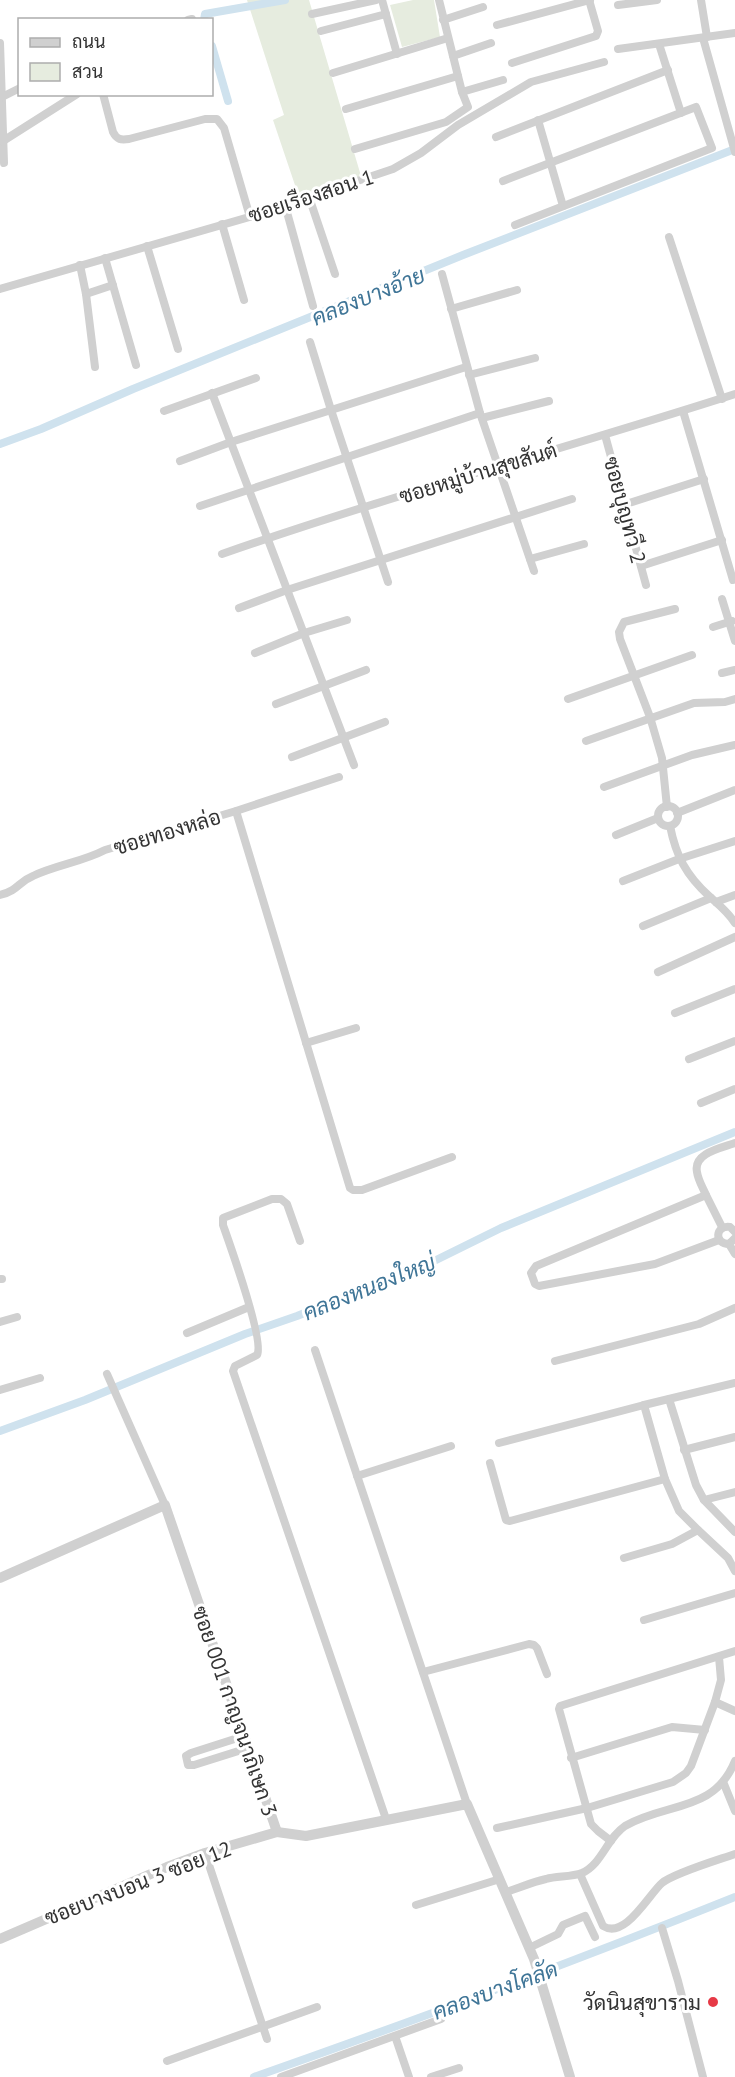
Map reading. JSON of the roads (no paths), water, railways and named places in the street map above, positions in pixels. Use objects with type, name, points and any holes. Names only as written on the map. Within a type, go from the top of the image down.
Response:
[{"type":"street","points":[[312,14],[376,0]]},
{"type":"street","points":[[382,0],[397,54]]},
{"type":"street","points":[[355,149],[446,122],[468,107],[462,92],[439,0]]},
{"type":"street","points":[[496,25],[590,0],[598,31],[596,36],[512,63]]},
{"type":"street","points":[[618,5],[657,0]]},
{"type":"street","points":[[701,0],[705,37],[735,152]]},
{"type":"street","points":[[443,20],[483,7]]},
{"type":"street","points":[[321,31],[386,14]]},
{"type":"street","points":[[618,50],[735,33]]},
{"type":"street","points":[[333,73],[448,38]]},
{"type":"street","points":[[0,43],[4,163]]},
{"type":"street","points":[[453,56],[491,43]]},
{"type":"street","points":[[659,44],[681,113]]},
{"type":"street","name":"ซอยเรืองสอน 1","points":[[0,289],[249,217],[400,166],[458,125],[531,82],[604,62]]},
{"type":"street","points":[[496,136],[668,70]]},
{"type":"street","points":[[346,109],[458,76]]},
{"type":"street","points":[[462,92],[503,80]]},
{"type":"street","points":[[2,97],[18,89]]},
{"type":"street","points":[[3,141],[74,96]]},
{"type":"street","points":[[104,96],[113,132],[116,138],[121,140],[205,119],[217,119],[224,128],[249,217]]},
{"type":"street","points":[[503,181],[696,107],[712,148],[515,225]]},
{"type":"street","points":[[538,120],[563,206]]},
{"type":"street","points":[[309,197],[335,274]]},
{"type":"street","points":[[285,205],[313,306]]},
{"type":"street","points":[[222,224],[244,300]]},
{"type":"street","points":[[669,237],[722,399]]},
{"type":"street","points":[[147,246],[178,349]]},
{"type":"street","points":[[105,258],[136,365]]},
{"type":"street","points":[[80,265],[95,367]]},
{"type":"street","points":[[442,274],[467,371],[534,571]]},
{"type":"street","points":[[86,294],[113,285]]},
{"type":"street","points":[[451,309],[518,290]]},
{"type":"street","points":[[310,342],[388,582]]},
{"type":"street","points":[[180,460],[331,410],[467,371],[535,358]]},
{"type":"street","points":[[164,411],[256,378]]},
{"type":"street","points":[[212,393],[354,765]]},
{"type":"street","name":"ซอยหมู่บ้านสุขสันต์","points":[[222,554],[497,466],[735,394]]},
{"type":"street","points":[[200,506],[346,456],[481,416],[549,401]]},
{"type":"street","points":[[683,411],[733,580]]},
{"type":"street","name":"ซอยบุญทวี 2","points":[[605,435],[646,585]]},
{"type":"street","points":[[623,505],[704,479]]},
{"type":"street","points":[[239,608],[287,590],[572,499]]},
{"type":"street","points":[[641,566],[722,540]]},
{"type":"street","points":[[530,560],[584,544]]},
{"type":"street","points":[[722,599],[732,621],[735,641]]},
{"type":"street","points":[[667,807],[663,765],[650,717],[619,632],[622,624],[675,609]]},
{"type":"street","points":[[255,653],[304,633],[347,620]]},
{"type":"street","points":[[713,627],[732,621]]},
{"type":"street","points":[[568,699],[692,655]]},
{"type":"street","points":[[276,704],[366,670]]},
{"type":"street","points":[[722,674],[735,670]]},
{"type":"street","points":[[586,741],[694,703],[725,702],[735,699]]},
{"type":"street","points":[[292,757],[385,722]]},
{"type":"street","points":[[604,786],[692,755],[735,745]]},
{"type":"street","name":"ซอยทองหล่อ","points":[[0,895],[15,890],[30,877],[91,857],[105,850],[339,777]]},
{"type":"street","points":[[677,813],[735,790]]},
{"type":"street","points":[[616,835],[658,818],[661,809],[667,807],[673,808],[677,813],[676,822],[670,826]]},
{"type":"street","points":[[236,811],[350,1188],[362,1190],[452,1156]]},
{"type":"street","points":[[658,818],[661,823],[670,826]]},
{"type":"street","points":[[670,826],[673,844],[679,859],[735,923]]},
{"type":"street","points":[[622,881],[735,841]]},
{"type":"street","points":[[643,926],[714,900],[735,895]]},
{"type":"street","points":[[658,972],[735,937]]},
{"type":"street","points":[[675,1013],[735,989]]},
{"type":"street","points":[[306,1042],[356,1028]]},
{"type":"street","points":[[689,1059],[735,1041]]},
{"type":"street","points":[[701,1103],[735,1089]]},
{"type":"street","points":[[722,1227],[705,1195],[697,1173],[698,1161],[702,1156],[735,1143]]},
{"type":"street","points":[[705,1195],[536,1266],[531,1274],[535,1284],[539,1286],[656,1264],[718,1240]]},
{"type":"street","points":[[300,1241],[287,1204],[281,1199],[272,1199],[224,1216],[223,1225],[257,1336],[258,1354],[235,1366],[233,1375],[386,1819]]},
{"type":"street","points":[[718,1240],[718,1231],[722,1227],[730,1227],[735,1231]]},
{"type":"street","points":[[718,1240],[723,1244],[732,1241],[735,1254]]},
{"type":"street","points":[[187,1333],[249,1307]]},
{"type":"street","points":[[555,1361],[699,1324],[735,1308]]},
{"type":"street","points":[[0,1322],[17,1317]]},
{"type":"street","points":[[315,1350],[467,1804],[534,1959],[570,2077]]},
{"type":"street","points":[[0,1390],[40,1378]]},
{"type":"street","points":[[0,1578],[165,1505],[109,1378]]},
{"type":"street","points":[[500,1443],[735,1383]]},
{"type":"street","points":[[669,1399],[696,1485],[704,1500],[735,1532]]},
{"type":"street","points":[[644,1405],[665,1479],[679,1511],[728,1558],[735,1571]]},
{"type":"street","points":[[684,1450],[735,1437]]},
{"type":"street","points":[[357,1476],[451,1446]]},
{"type":"street","points":[[490,1463],[506,1521],[665,1479]]},
{"type":"street","points":[[704,1500],[735,1492]]},
{"type":"street","name":"ซอย 001 กาญจนาภิเษก 3","points":[[165,1505],[277,1832],[306,1836],[467,1804]]},
{"type":"street","points":[[624,1558],[672,1544],[698,1530]]},
{"type":"street","points":[[644,1620],[735,1593]]},
{"type":"street","points":[[423,1672],[529,1644],[537,1648],[547,1674]]},
{"type":"street","points":[[611,1841],[594,1828],[559,1712],[560,1706],[735,1652]]},
{"type":"street","points":[[497,1828],[587,1808],[681,1778],[691,1766],[715,1702],[721,1680],[719,1657]]},
{"type":"street","points":[[715,1702],[735,1711]]},
{"type":"street","points":[[572,1758],[672,1727],[705,1730]]},
{"type":"street","points":[[244,1736],[191,1753],[186,1756],[186,1761],[188,1765],[194,1765],[248,1748]]},
{"type":"street","points":[[506,1892],[548,1878],[580,1874],[591,1867],[626,1826],[705,1797],[723,1784],[735,1761]]},
{"type":"street","points":[[723,1784],[735,1811]]},
{"type":"street","name":"ซอยบางบอน 3 ซอย 12","points":[[0,1939],[167,1867],[204,1853],[277,1832]]},
{"type":"street","points":[[204,1853],[267,2039]]},
{"type":"street","points":[[580,1874],[603,1926],[611,1929],[637,1914],[663,1881],[735,1854]]},
{"type":"street","points":[[416,1905],[500,1879]]},
{"type":"street","points":[[529,1948],[558,1934],[563,1925],[585,1916],[595,1937]]},
{"type":"street","points":[[662,1928],[703,2077]]},
{"type":"street","points":[[167,2061],[317,2007]]},
{"type":"street","points":[[281,2077],[441,2019]]},
{"type":"street","points":[[394,2036],[409,2077]]},
{"type":"street","points":[[431,2077],[459,2068]]},
{"type":"waterway","points":[[204,18],[205,14],[285,0]]},
{"type":"waterway","points":[[213,49],[228,101]]},
{"type":"waterway","name":"คลองบางอ้าย","points":[[0,444],[463,255],[735,149]]},
{"type":"waterway","name":"คลองหนองใหญ่","points":[[0,1431],[85,1400],[245,1334],[428,1264],[501,1228],[735,1132]]},
{"type":"waterway","name":"คลองบางโคลัด","points":[[254,2077],[496,1990],[735,1897]]},
{"type":"place","name":"วัดนินสุขาราม","points":[[713,2002]]}]
